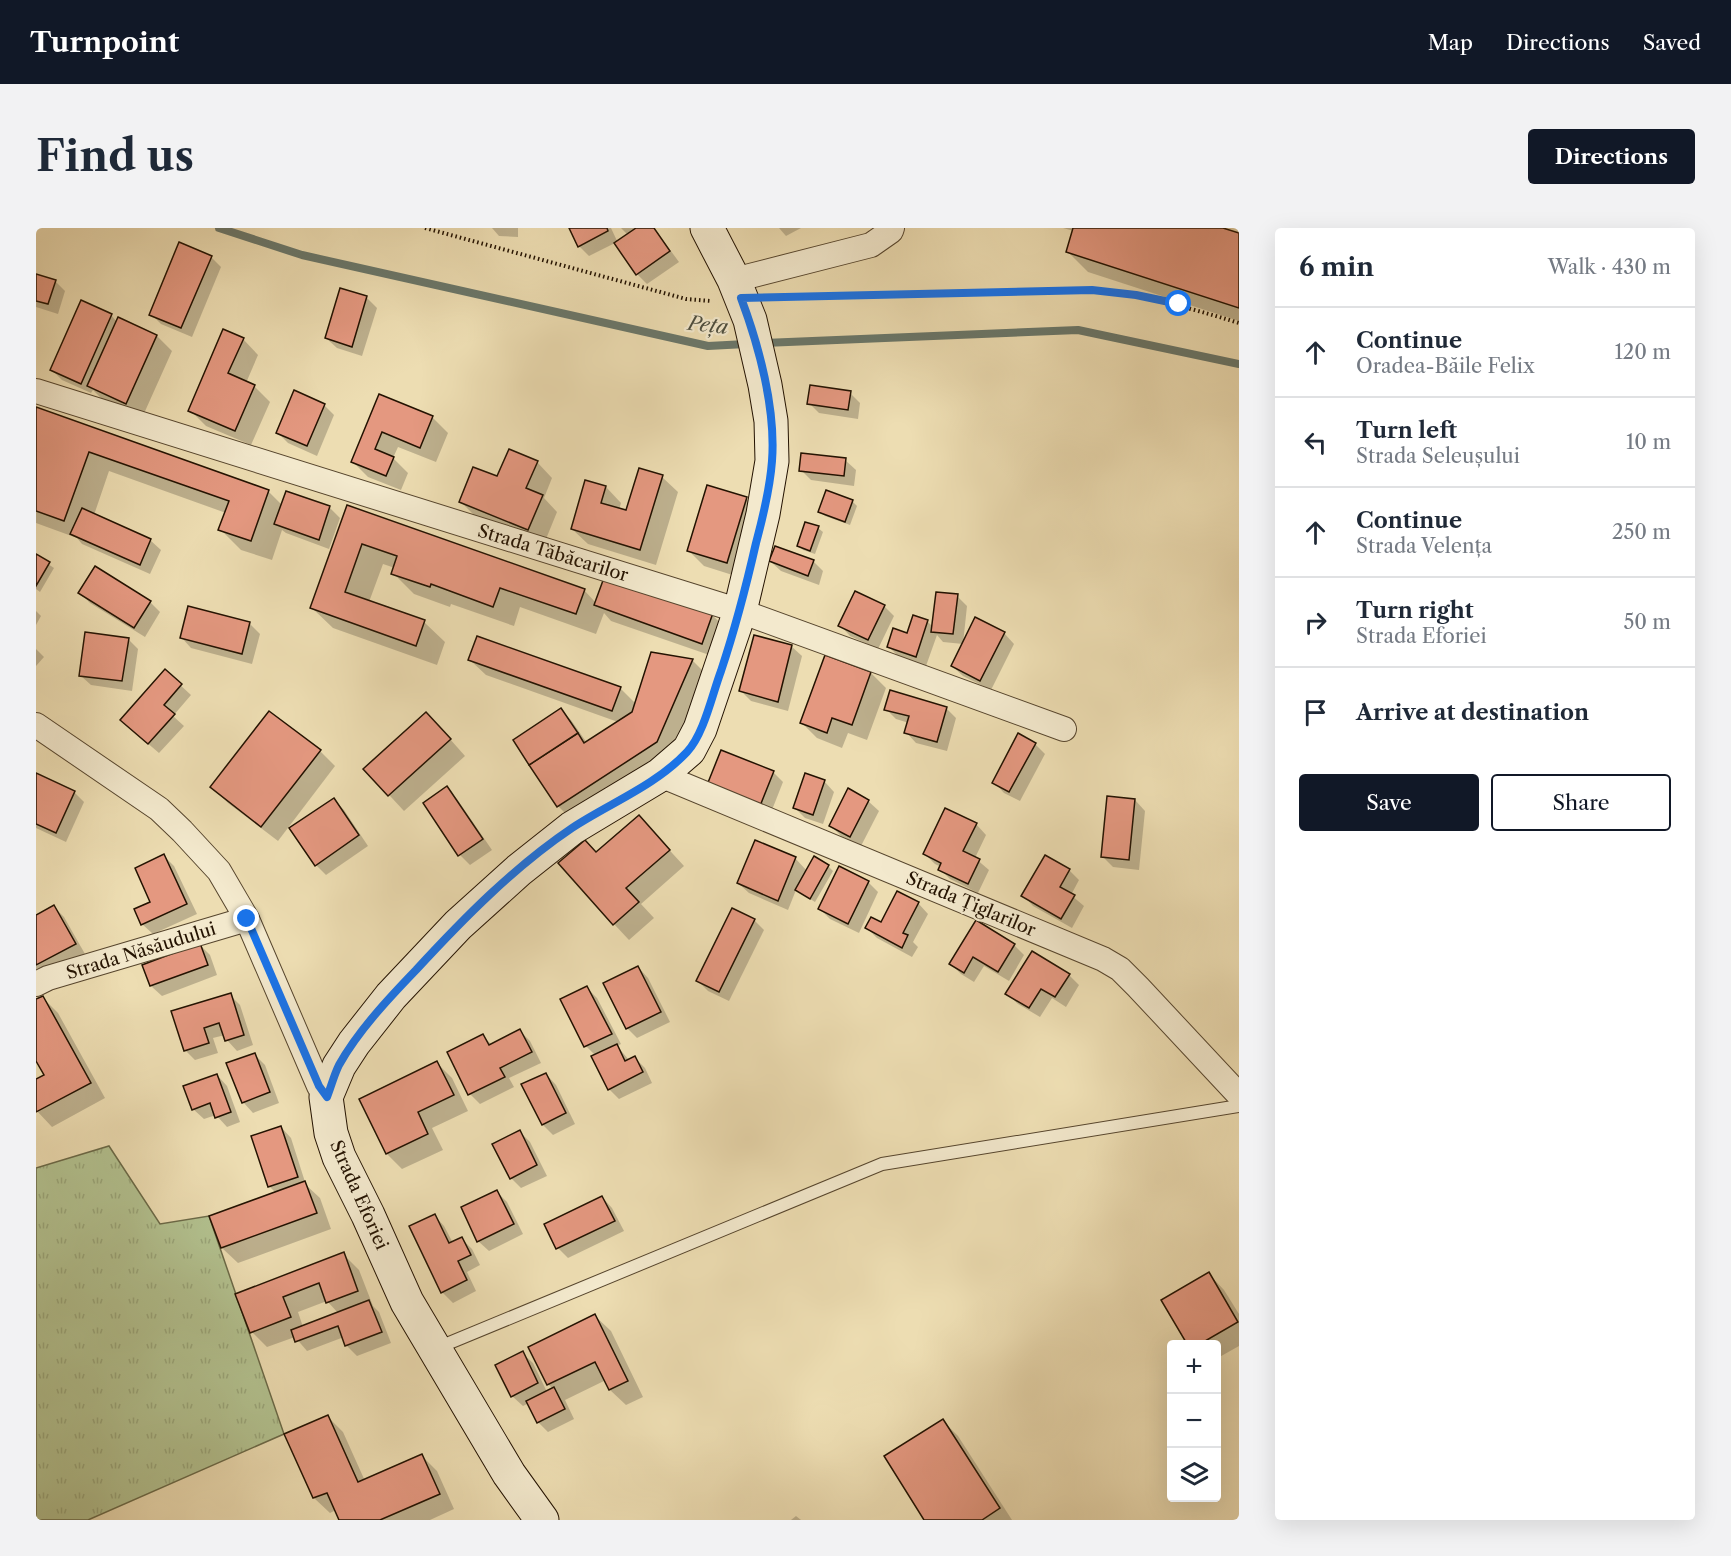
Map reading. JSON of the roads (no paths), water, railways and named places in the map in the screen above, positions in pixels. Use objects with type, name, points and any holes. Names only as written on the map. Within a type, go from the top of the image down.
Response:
[{"type":"main road","points":[[327,1097],[339,1066],[360,1036],[391,996],[458,925],[519,870],[572,828],[660,775],[689,750],[700,729],[740,611],[763,514],[772,461],[771,421],[753,332],[737,289],[707,228]]},
{"type":"main road","name":"Strada Eforiei","points":[[327,1097],[331,1133],[339,1157],[407,1302],[509,1474],[542,1520]]},
{"type":"street","points":[[737,289],[872,245],[892,228]]},
{"type":"street","name":"Strada Tăbăcarilor","points":[[36,392],[740,611],[1064,729]]},
{"type":"street","name":"Strada Eforiei","points":[[36,725],[159,809],[189,837],[219,871],[247,919],[319,1086],[327,1097]]},
{"type":"street","name":"Strada Țiglarilor","points":[[660,775],[1103,959],[1120,969],[1138,987],[1239,1095]]},
{"type":"street","name":"Strada Năsăudului","points":[[36,984],[48,978],[247,919]]},
{"type":"lane","points":[[434,1350],[882,1164],[1239,1106]]},
{"type":"waterway","name":"Peța","points":[[219,228],[302,255],[708,346],[746,344]]},
{"type":"waterway","name":"Peța","points":[[764,343],[1078,330],[1239,364]]}]
